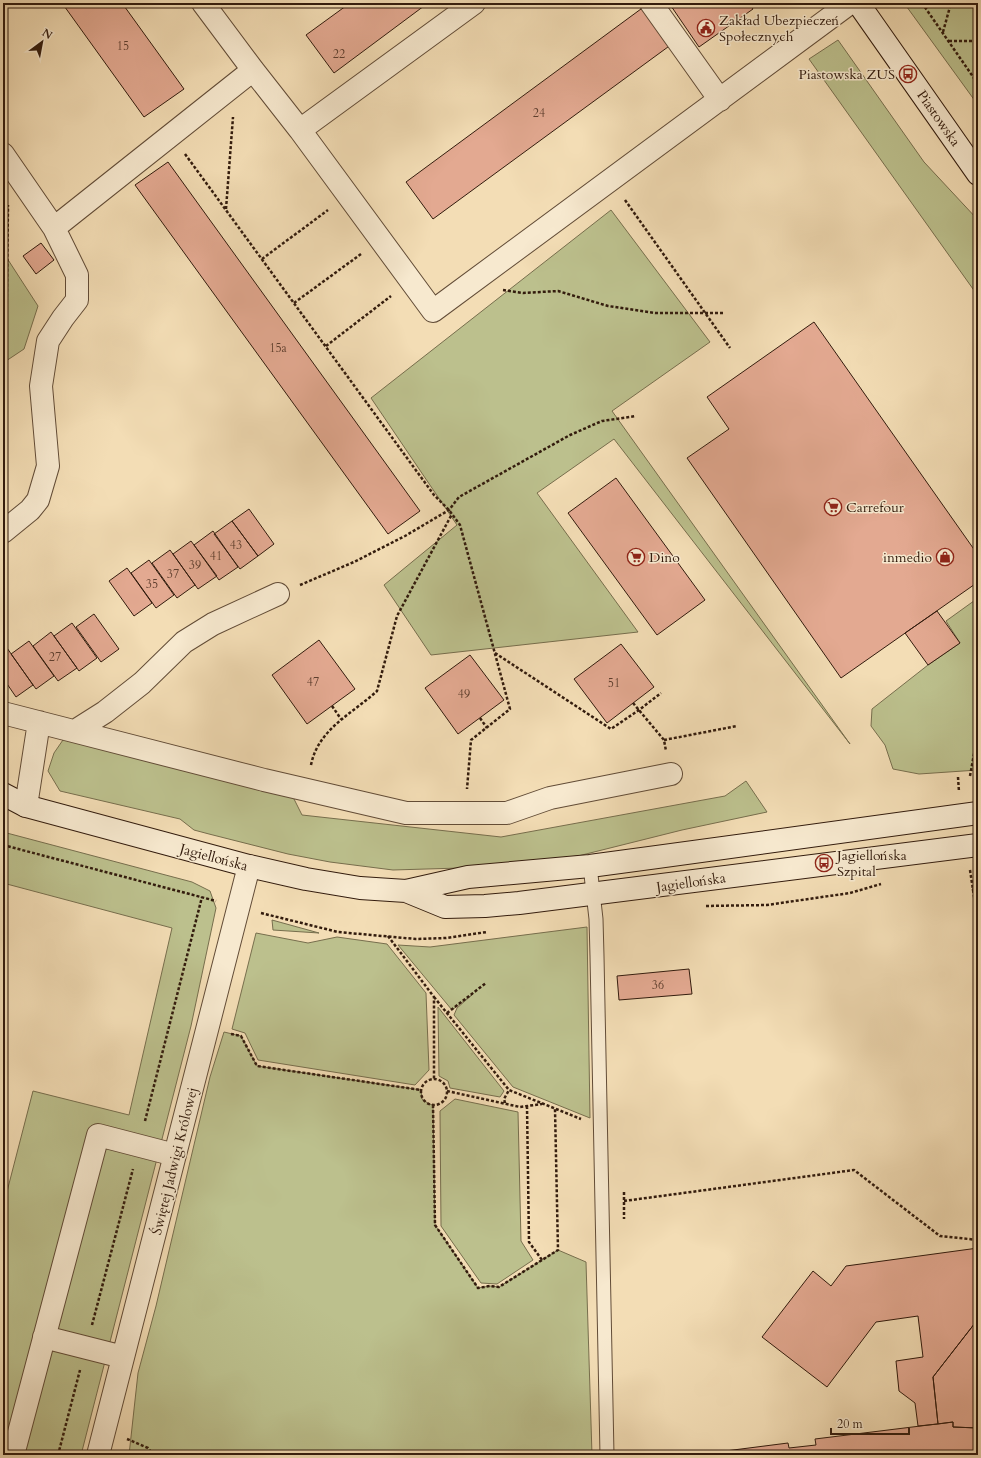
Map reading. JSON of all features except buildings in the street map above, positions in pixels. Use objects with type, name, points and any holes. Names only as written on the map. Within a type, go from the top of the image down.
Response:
[{"type":"street","points":[[203,3],[300,130],[433,311],[850,3]]},
{"type":"street","points":[[300,130],[474,3]]},
{"type":"street","points":[[651,3],[720,100]]},
{"type":"street","name":"Piastowska","points":[[858,3],[974,160]]},
{"type":"street","points":[[54,228],[253,70]]},
{"type":"street","points":[[3,154],[54,228],[76,275],[77,300],[48,341],[41,386],[48,466],[38,500],[30,510],[3,532]]},
{"type":"street","points":[[75,731],[105,712],[142,683],[184,642],[213,624],[278,594]]},
{"type":"street","points":[[3,713],[306,790],[406,813],[507,813],[550,798],[671,774]]},
{"type":"street","points":[[26,806],[39,722]]},
{"type":"street","name":"Jagiellońska","points":[[3,794],[26,806],[249,866],[306,879],[360,888],[406,891],[468,877],[590,866],[978,813]]},
{"type":"street","name":"Jagiellońska","points":[[3,808],[26,806]]},
{"type":"street","name":"Jagiellońska","points":[[406,891],[445,907],[492,906],[978,845]]},
{"type":"street","name":"Świętej Jadwigi Królowej","points":[[98,1455],[249,866]]},
{"type":"street","points":[[13,1455],[98,1135],[175,1155]]},
{"type":"street","points":[[44,1337],[123,1357]]},
{"type":"lane","points":[[590,866],[596,918],[606,1455]]},
{"type":"path","points":[[922,3],[978,84]]},
{"type":"path","points":[[942,33],[951,3]]},
{"type":"path","points":[[948,41],[978,41]]},
{"type":"path","points":[[226,210],[236,83]]},
{"type":"path","points":[[171,134],[434,495],[450,510],[460,526],[510,709],[471,740],[466,813]]},
{"type":"path","points":[[611,180],[730,348]]},
{"type":"path","points":[[262,259],[348,195]]},
{"type":"path","points":[[3,450],[6,448],[4,435],[8,202]]},
{"type":"path","points":[[294,303],[381,239]]},
{"type":"path","points":[[475,280],[501,290],[523,293],[558,290],[608,306],[655,313],[725,313]]},
{"type":"path","points":[[326,346],[411,281]]},
{"type":"path","points":[[278,594],[354,562],[405,536],[450,510],[459,497],[570,435],[602,422],[636,416]]},
{"type":"path","points":[[306,790],[312,760],[324,737],[341,719],[368,700],[376,691],[397,616],[452,514]]},
{"type":"path","points":[[495,653],[611,729],[661,693]]},
{"type":"path","points":[[633,703],[664,740],[671,774]]},
{"type":"path","points":[[332,706],[341,719]]},
{"type":"path","points":[[480,718],[487,728]]},
{"type":"path","points":[[664,740],[737,726]]},
{"type":"path","points":[[970,776],[978,732]]},
{"type":"path","points":[[3,845],[220,902]]},
{"type":"path","points":[[970,867],[978,923]]},
{"type":"path","points":[[972,889],[978,892]]},
{"type":"path","points":[[58,1455],[139,1146],[202,897]]},
{"type":"path","points":[[258,912],[338,932]]},
{"type":"path","points":[[388,936],[434,997],[509,1090],[583,1120]]},
{"type":"path","points":[[447,1013],[486,983]]},
{"type":"path","points":[[434,997],[434,1079]]},
{"type":"path","points":[[230,1033],[241,1036],[256,1066],[421,1090]]},
{"type":"path","points":[[434,1079],[440,1080],[447,1091],[442,1102],[433,1105],[422,1099],[421,1090],[424,1082],[434,1079]]},
{"type":"path","points":[[505,1103],[504,1099],[509,1090]]},
{"type":"path","points":[[447,1091],[520,1107],[544,1104]]},
{"type":"path","points":[[433,1105],[435,1225],[478,1288],[490,1286],[499,1287],[558,1250],[555,1109]]},
{"type":"path","points":[[527,1106],[529,1242],[542,1260]]},
{"type":"path","points":[[624,1201],[854,1170],[940,1236],[978,1240]]},
{"type":"path","points":[[104,1430],[148,1448],[153,1455]]},
{"type":"green space","points":[[904,3],[978,3],[978,105]]},
{"type":"green space","points":[[838,40],[924,162],[978,220],[978,296],[809,59]]},
{"type":"green space","points":[[611,210],[710,342],[612,411],[850,744],[614,439],[537,493],[638,632],[431,655],[384,585],[457,525],[371,398]]},
{"type":"green space","points":[[3,252],[38,306],[24,349],[3,363]]},
{"type":"green space","points":[[978,598],[978,770],[919,774],[893,769],[885,745],[871,726],[872,709],[928,665],[960,643],[946,621]]},
{"type":"green space","points":[[65,737],[291,793],[302,815],[501,837],[725,796],[746,781],[767,812],[682,830],[578,856],[460,868],[393,870],[330,862],[288,854],[194,830],[180,819],[60,791],[48,771],[54,753]]},
{"type":"green space","points":[[3,832],[192,882],[210,891],[216,908],[191,1026],[81,1455],[3,1455],[3,1207],[33,1091],[129,1115],[172,928],[3,883]]},
{"type":"green space","points":[[272,920],[319,933],[273,930]]},
{"type":"green space","points":[[587,927],[590,1118],[513,1087],[454,1015],[457,1008],[473,994],[452,1010],[398,945],[430,947]]},
{"type":"green space","points":[[256,933],[308,943],[337,937],[387,944],[426,993],[429,1070],[415,1085],[258,1060],[245,1033],[232,1029]]},
{"type":"green space","points":[[438,1007],[504,1091],[500,1097],[450,1088],[448,1081],[439,1076]]},
{"type":"green space","points":[[224,1032],[241,1036],[257,1066],[421,1090],[422,1099],[433,1105],[435,1225],[478,1288],[490,1286],[499,1287],[558,1250],[586,1262],[592,1455],[129,1455],[138,1373],[156,1306],[210,1077]]},
{"type":"green space","points":[[455,1099],[518,1112],[521,1241],[533,1260],[497,1284],[481,1283],[441,1226],[440,1111]]},
{"type":"place","name":"Zakład Ubezpieczeń Społecznych","points":[[706,28]]},
{"type":"place","name":"Piastowska ZUS","points":[[908,74]]},
{"type":"place","name":"Carrefour","points":[[833,507]]},
{"type":"place","name":"Dino","points":[[636,557]]},
{"type":"place","name":"inmedio","points":[[945,557]]},
{"type":"place","name":"Jagiellońska Szpital","points":[[824,863]]}]
